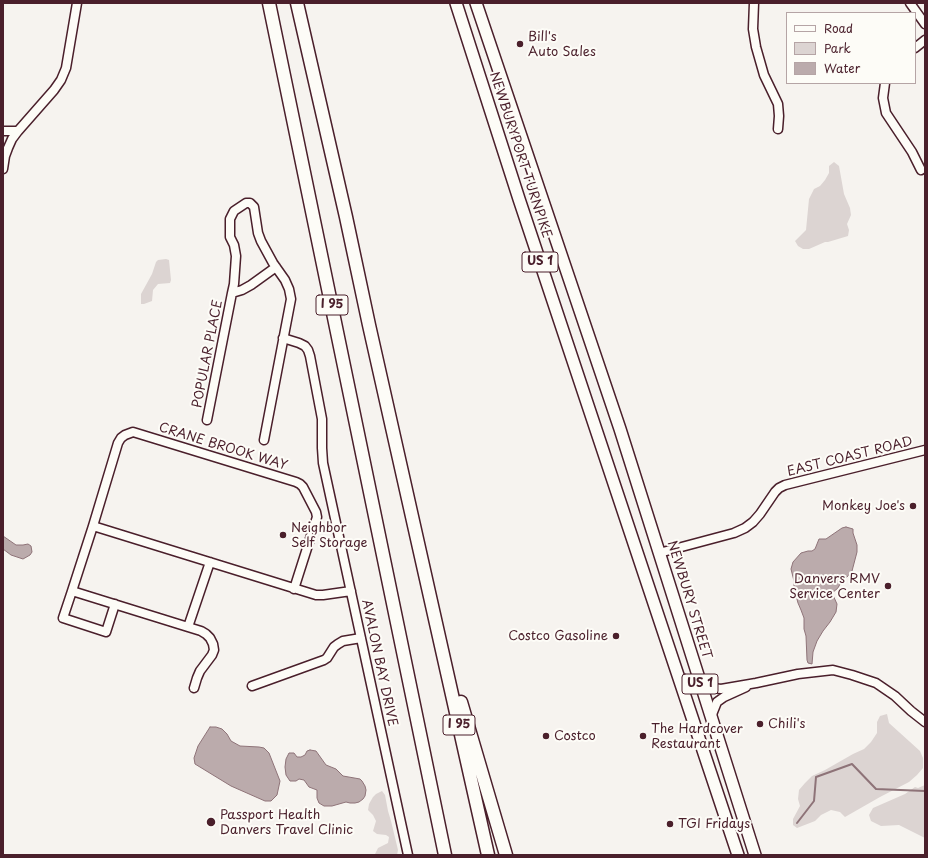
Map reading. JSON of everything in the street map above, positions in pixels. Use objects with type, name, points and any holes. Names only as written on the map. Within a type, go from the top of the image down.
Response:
[{"type":"highway","name":"I 95","points":[[269,3],[445,855]]},
{"type":"highway","name":"I 95","points":[[297,3],[346,216],[488,855]]},
{"type":"highway","points":[[430,594],[506,855]]},
{"type":"highway","points":[[436,811],[438,855]]},
{"type":"main road","name":"NEWBURYPORT TURNPIKE","points":[[456,3],[519,199],[738,855]]},
{"type":"main road","name":"NEWBURYPORT TURNPIKE","points":[[476,3],[647,512]]},
{"type":"main road","name":"NEWBURY STREET","points":[[647,512],[755,855]]},
{"type":"street","points":[[3,169],[5,156],[12,139],[61,80],[66,68],[77,3]]},
{"type":"street","points":[[754,3],[753,29],[756,47],[764,75],[778,104],[778,129]]},
{"type":"street","points":[[910,3],[925,24]]},
{"type":"street","points":[[916,47],[925,40]]},
{"type":"street","points":[[885,84],[883,98],[886,113],[912,152],[921,170]]},
{"type":"street","points":[[3,131],[18,131]]},
{"type":"street","name":"POPULAR PLACE","points":[[208,420],[232,293],[236,256],[234,245],[230,237],[230,219],[234,211],[246,203],[250,203],[254,207],[258,233],[261,241],[276,267],[286,280],[291,299],[264,440]]},
{"type":"street","name":"POPULAR PLACE","points":[[232,293],[251,286],[276,267]]},
{"type":"street","name":"AVALON BAY DRIVE","points":[[283,338],[305,346],[310,356],[322,419],[323,463],[408,855]]},
{"type":"street","name":"CRANE BROOK WAY","points":[[115,604],[106,632],[63,618],[118,443],[124,435],[133,432],[296,482],[303,487],[316,512],[317,517],[294,589]]},
{"type":"street","name":"EAST COAST ROAD","points":[[659,552],[745,528],[760,514],[775,492],[785,485],[925,450]]},
{"type":"street","points":[[93,526],[316,595],[351,591]]},
{"type":"street","points":[[188,627],[210,562]]},
{"type":"street","points":[[72,591],[201,631],[208,636],[213,644],[214,650],[200,671],[194,688]]},
{"type":"street","points":[[252,686],[324,660],[328,658],[334,647],[343,641],[361,638]]},
{"type":"street","points":[[700,681],[713,688],[721,689],[798,674],[833,670],[876,683],[895,696],[925,722]]},
{"type":"street","points":[[711,718],[717,702],[724,697],[756,683]]},
{"type":"green space","points":[[834,162],[839,166],[844,194],[850,208],[851,215],[847,224],[849,230],[848,236],[825,242],[809,249],[803,249],[798,246],[795,241],[806,230],[809,199],[814,189],[820,186],[825,180],[829,173],[829,166]]},
{"type":"green space","points":[[158,260],[169,260],[170,283],[158,284],[153,290],[152,301],[141,304],[141,294],[152,274],[156,262]]},
{"type":"green space","points":[[887,714],[889,723],[920,751],[923,758],[923,768],[909,782],[845,817],[840,812],[831,810],[821,815],[815,821],[797,828],[793,825],[793,819],[800,806],[798,799],[799,790],[812,776],[864,749],[877,733],[877,722],[880,716]]},
{"type":"green space","points":[[925,785],[925,838],[899,825],[881,826],[871,821],[869,815],[873,808],[905,794],[915,787],[918,788]]},
{"type":"green space","points":[[382,791],[385,795],[398,850],[397,855],[375,855],[378,848],[388,843],[389,837],[386,835],[377,834],[373,831],[376,821],[368,810],[369,804],[373,797]]},
{"type":"water","points":[[846,527],[853,529],[857,545],[857,552],[852,571],[832,593],[837,604],[836,612],[817,641],[813,652],[812,664],[808,663],[804,618],[794,588],[791,569],[793,562],[801,553],[815,549],[819,539],[826,539],[842,528]]},
{"type":"water","points":[[3,536],[16,545],[28,544],[31,546],[32,552],[23,559],[11,555],[3,549]]},
{"type":"water","points":[[210,727],[222,729],[231,741],[240,746],[264,748],[269,753],[280,781],[277,795],[271,801],[265,801],[231,786],[195,764],[194,758],[198,746]]},
{"type":"water","points":[[310,750],[316,751],[326,765],[336,769],[343,776],[360,779],[366,790],[363,799],[355,803],[346,802],[332,806],[324,806],[319,803],[317,798],[317,790],[309,787],[304,780],[299,779],[296,781],[290,781],[286,775],[285,767],[286,759],[289,753],[294,753],[297,757],[301,757]]},
{"type":"waterway","points":[[797,823],[814,801],[816,777],[852,764],[876,789],[925,791]]},
{"type":"place","name":"Bill's Auto Sales","points":[[520,44]]},
{"type":"place","name":"Monkey Joe's","points":[[913,506]]},
{"type":"place","name":"Neighbor Self Storage","points":[[283,535]]},
{"type":"place","name":"Danvers RMV Service Center","points":[[888,586]]},
{"type":"place","name":"Costco Gasoline","points":[[616,636]]},
{"type":"place","name":"Chili's","points":[[760,724]]},
{"type":"place","name":"Costco","points":[[546,736]]},
{"type":"place","name":"The Hardcover Restaurant","points":[[643,736]]},
{"type":"place","name":"Passport Health Danvers Travel Clinic","points":[[211,822]]},
{"type":"place","name":"TGI Fridays","points":[[670,824]]}]
